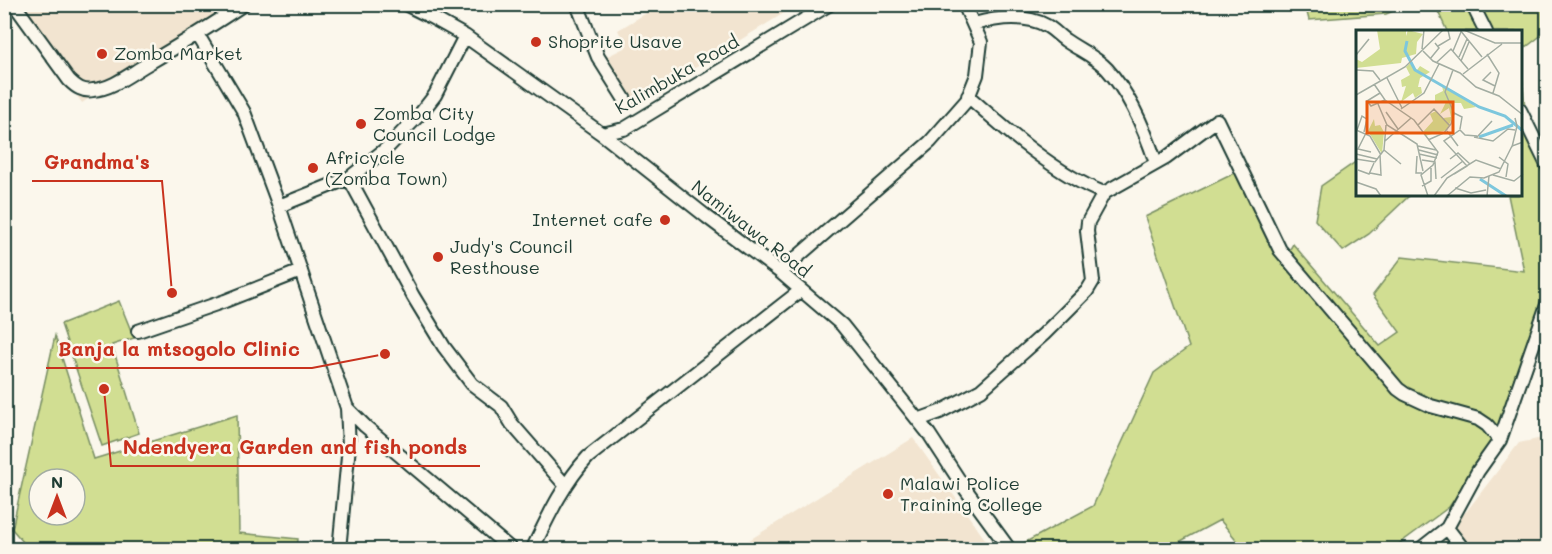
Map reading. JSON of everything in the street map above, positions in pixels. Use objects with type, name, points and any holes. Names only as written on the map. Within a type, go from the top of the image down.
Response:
[{"type":"street","points":[[14,4],[69,80],[75,86],[90,91],[100,89],[123,78],[198,35],[244,4]]},
{"type":"street","name":"Namiwawa Road","points":[[405,4],[465,36],[602,134],[707,218],[780,272],[842,325],[918,420],[1010,549]]},
{"type":"street","points":[[577,4],[598,57],[627,103]]},
{"type":"street","name":"Kalimbuka Road","points":[[602,134],[624,129],[830,4]]},
{"type":"street","points":[[780,272],[930,142],[968,96],[977,75],[981,42],[964,4]]},
{"type":"street","points":[[1472,4],[1485,30]]},
{"type":"street","points":[[974,24],[988,20],[1025,18],[1045,25],[1085,51],[1106,68],[1131,104],[1156,163]]},
{"type":"street","points":[[198,35],[244,112],[279,206],[347,408],[350,446],[339,549]]},
{"type":"street","points":[[279,206],[349,178],[387,148],[422,113],[435,95],[465,36]]},
{"type":"street","points":[[968,96],[1030,147],[1086,186],[1104,193]]},
{"type":"street","points":[[1522,112],[1548,167]]},
{"type":"street","points":[[918,420],[940,412],[981,390],[1044,334],[1087,291],[1093,281],[1088,222],[1104,193],[1185,146],[1217,120],[1281,249],[1398,388],[1404,394],[1431,406],[1481,421],[1500,440]]},
{"type":"street","points":[[349,178],[444,348],[472,384],[501,406],[512,424],[566,486]]},
{"type":"street","points":[[138,331],[231,299],[301,271]]},
{"type":"street","points":[[532,549],[566,486],[594,452],[800,291]]},
{"type":"street","points":[[1419,549],[1448,528],[1478,471],[1500,440],[1548,302]]},
{"type":"street","points":[[347,408],[373,433],[512,549]]},
{"type":"street","points":[[1448,528],[1464,549]]},
{"type":"shaded area","name":"Zomba Market","points":[[14,5],[230,5],[82,103]]},
{"type":"shaded area","points":[[660,5],[797,5],[635,105],[606,57],[626,47],[618,30]]},
{"type":"shaded area","points":[[1547,437],[1547,549],[1405,550],[1466,512],[1519,443]]},
{"type":"shaded area","name":"Malawi Police Training College","points":[[913,438],[992,549],[735,549]]},
{"type":"green space","points":[[1305,4],[1408,5],[1386,14],[1309,20]]},
{"type":"green space","points":[[1435,5],[1547,5],[1547,31],[1522,50],[1522,30],[1447,30]]},
{"type":"green space","points":[[1522,75],[1525,110],[1547,159],[1547,327],[1518,409],[1449,507],[1392,549],[1244,549],[1220,520],[1166,549],[1011,550],[1093,506],[1154,373],[1189,347],[1145,217],[1241,170],[1284,259],[1293,244],[1380,346],[1400,332],[1373,295],[1402,257],[1524,271],[1508,196],[1522,196]]},
{"type":"green space","points":[[1356,162],[1356,196],[1409,196],[1369,234],[1343,251],[1315,220],[1321,186]]},
{"type":"green space","points":[[119,301],[134,338],[112,345],[139,433],[102,446],[61,324]]},
{"type":"green space","points":[[55,336],[94,459],[237,415],[239,533],[298,539],[297,549],[29,549],[12,529]]},
{"type":"place","name":"Shoprite Usave","points":[[536,42]]},
{"type":"place","name":"Zomba Market","points":[[102,54]]},
{"type":"place","name":"Zomba City Council Lodge","points":[[361,124]]},
{"type":"place","name":"Africycle (Zomba Town)","points":[[313,168]]},
{"type":"place","name":"Internet cafe","points":[[665,220]]},
{"type":"place","name":"Judy's Council Resthouse","points":[[438,257]]},
{"type":"place","name":"Grandma's","points":[[172,293]]},
{"type":"place","name":"Banja la mtsogolo Clinic","points":[[385,354]]},
{"type":"place","name":"Ndendyera Garden and fish ponds","points":[[104,389]]},
{"type":"place","name":"Malawi Police Training College","points":[[888,494]]}]
